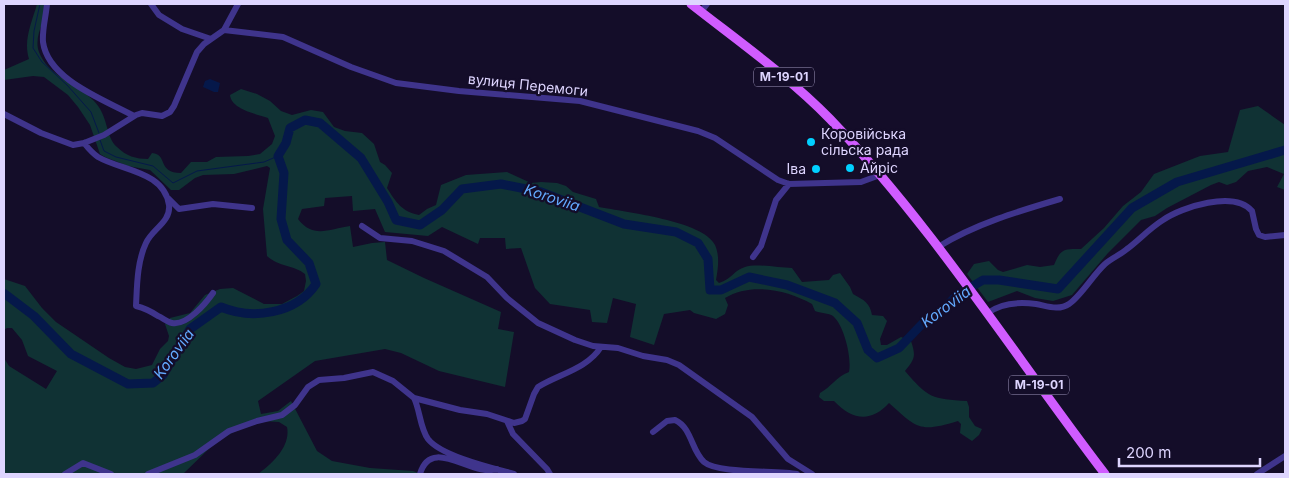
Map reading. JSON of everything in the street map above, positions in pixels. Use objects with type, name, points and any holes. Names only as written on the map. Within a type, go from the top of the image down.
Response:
[{"type":"main road","name":"М-19-01","points":[[691,4],[793,84],[829,118],[880,175],[975,295],[1105,474]]},
{"type":"street","points":[[48,4],[43,42],[47,54],[54,64],[77,86],[134,116]]},
{"type":"street","points":[[151,4],[160,15],[182,29],[212,39]]},
{"type":"street","points":[[4,114],[73,145],[96,138],[134,116],[142,114],[164,115],[170,112],[174,106],[197,52],[224,30],[238,4]]},
{"type":"street","points":[[701,12],[707,4]]},
{"type":"street","name":"вулиця Перемоги","points":[[224,30],[283,37],[351,67],[396,83],[459,91],[580,101],[698,131],[715,138],[775,178],[789,184],[861,182],[880,175]]},
{"type":"street","points":[[84,143],[100,158],[154,180],[163,188],[168,198],[179,209],[207,204],[252,208]]},
{"type":"street","points":[[753,256],[763,240],[776,200],[789,184]]},
{"type":"street","points":[[168,198],[168,214],[164,222],[149,236],[142,250],[138,273],[136,306],[156,314],[169,322],[177,323],[201,308],[213,293]]},
{"type":"street","points":[[938,247],[955,236],[1025,209],[1060,199]]},
{"type":"street","points":[[988,313],[1000,307],[1020,304],[1063,308],[1072,301],[1105,265],[1163,220],[1173,214],[1204,203],[1225,201],[1241,203],[1252,210],[1259,235],[1265,237],[1285,234]]},
{"type":"street","points":[[362,226],[380,238],[412,241],[444,251],[487,276],[504,295],[540,324],[579,342],[601,347],[618,348],[643,356],[667,360],[683,367],[752,417],[788,459],[812,474]]},
{"type":"street","points":[[148,474],[195,455],[229,431],[282,415],[295,405],[308,387],[319,380],[344,378],[373,372],[393,381],[414,398],[460,410],[487,414],[514,423],[523,421],[538,387],[581,365],[597,353],[601,347]]},
{"type":"street","points":[[414,398],[426,434],[432,442],[457,457],[514,474]]},
{"type":"street","points":[[653,432],[667,421],[675,420],[684,427],[702,460],[707,464],[742,471],[797,474]]},
{"type":"street","points":[[508,421],[513,434],[550,474]]},
{"type":"street","points":[[1257,474],[1285,456]]},
{"type":"street","points":[[420,474],[426,462],[437,458],[479,470],[491,471],[497,469]]},
{"type":"street","points":[[65,474],[83,463],[111,474]]},
{"type":"green space","points":[[37,4],[49,4],[38,40],[39,52],[43,60],[56,73],[93,100],[102,112],[113,143],[128,155],[135,158],[148,159],[152,153],[157,154],[165,167],[174,172],[181,173],[191,162],[207,162],[216,157],[260,154],[272,144],[275,136],[268,118],[245,110],[231,100],[230,95],[241,89],[257,94],[270,101],[281,111],[292,115],[311,110],[323,112],[334,127],[345,131],[362,133],[374,144],[380,162],[392,173],[387,188],[393,198],[400,206],[413,214],[419,215],[436,205],[441,185],[466,175],[507,172],[531,183],[557,183],[566,186],[573,192],[596,199],[599,207],[663,219],[696,230],[708,237],[717,249],[718,267],[716,280],[719,283],[741,268],[750,266],[792,268],[802,282],[829,280],[833,275],[840,273],[853,294],[868,305],[872,315],[883,316],[887,321],[880,339],[881,345],[887,345],[901,337],[911,341],[914,357],[905,371],[919,387],[938,398],[967,401],[969,417],[975,426],[982,429],[979,435],[972,441],[960,433],[961,424],[958,421],[935,427],[919,426],[906,418],[889,403],[875,414],[861,417],[848,412],[834,401],[824,401],[819,397],[820,393],[849,372],[850,366],[844,334],[833,316],[815,311],[812,304],[792,295],[757,289],[735,293],[725,298],[728,305],[725,314],[716,319],[694,313],[690,310],[664,314],[654,345],[630,337],[636,304],[613,298],[607,323],[592,322],[590,310],[550,304],[535,288],[521,248],[506,249],[505,238],[480,238],[478,244],[442,227],[428,236],[385,232],[375,209],[353,211],[352,196],[325,198],[324,206],[302,209],[298,219],[310,229],[316,231],[350,226],[353,247],[385,242],[387,260],[501,312],[498,329],[514,332],[505,387],[439,371],[401,353],[385,349],[315,361],[258,401],[261,414],[278,411],[291,401],[317,451],[332,461],[370,468],[413,471],[421,474],[258,474],[279,454],[286,441],[287,434],[287,427],[279,422],[263,421],[242,428],[218,440],[183,474],[4,474],[4,358],[9,366],[46,389],[57,371],[28,356],[22,340],[12,328],[4,330],[4,279],[25,286],[56,322],[109,358],[125,367],[136,369],[152,365],[160,349],[168,341],[169,336],[165,324],[170,318],[190,313],[205,295],[220,289],[233,288],[264,304],[282,304],[304,291],[306,281],[305,274],[301,271],[276,262],[267,256],[263,209],[270,168],[267,166],[234,174],[203,175],[195,178],[179,190],[171,190],[150,170],[128,166],[100,154],[90,125],[78,107],[68,95],[44,77],[33,76],[4,80],[4,70],[29,59],[27,52],[28,38]]},
{"type":"green space","points":[[1258,106],[1285,125],[1285,190],[1277,187],[1284,174],[1267,167],[1248,171],[1236,182],[1227,185],[1219,182],[1211,185],[1155,216],[1141,220],[1108,253],[1072,295],[1053,301],[1035,298],[1017,291],[988,302],[967,274],[974,264],[989,261],[998,270],[1003,272],[1027,265],[1040,267],[1054,265],[1061,252],[1081,249],[1104,228],[1123,206],[1141,192],[1154,174],[1200,156],[1228,152],[1240,110]]},
{"type":"water","points":[[210,79],[220,83],[218,92],[203,87],[205,81]]},
{"type":"waterway","points":[[40,4],[34,31],[33,48],[42,62],[67,85],[91,112],[99,133]]},
{"type":"waterway","name":"Koroviia","points":[[4,295],[34,316],[71,354],[128,384],[153,383],[163,375],[190,329],[221,307],[233,311],[259,313],[273,312],[297,302],[316,284],[309,263],[287,240],[281,219],[284,173],[278,156],[286,143],[290,128],[305,120],[320,123],[361,158],[388,202],[396,220],[420,225],[442,210],[462,189],[501,184],[541,192],[624,224],[676,232],[698,243],[708,259],[710,290],[721,290],[749,277],[787,285],[835,303],[857,323],[868,350],[877,358],[899,348],[925,321],[943,310],[956,296],[983,280],[999,280],[1058,289],[1132,208],[1177,182],[1285,150]]},
{"type":"waterway","points":[[100,140],[104,151],[116,157],[153,166],[173,183],[197,171],[264,162],[278,156]]},
{"type":"place","name":"Коровійська сільска рада","points":[[811,142]]},
{"type":"place","name":"Айріс","points":[[850,168]]},
{"type":"place","name":"Іва","points":[[816,169]]}]
